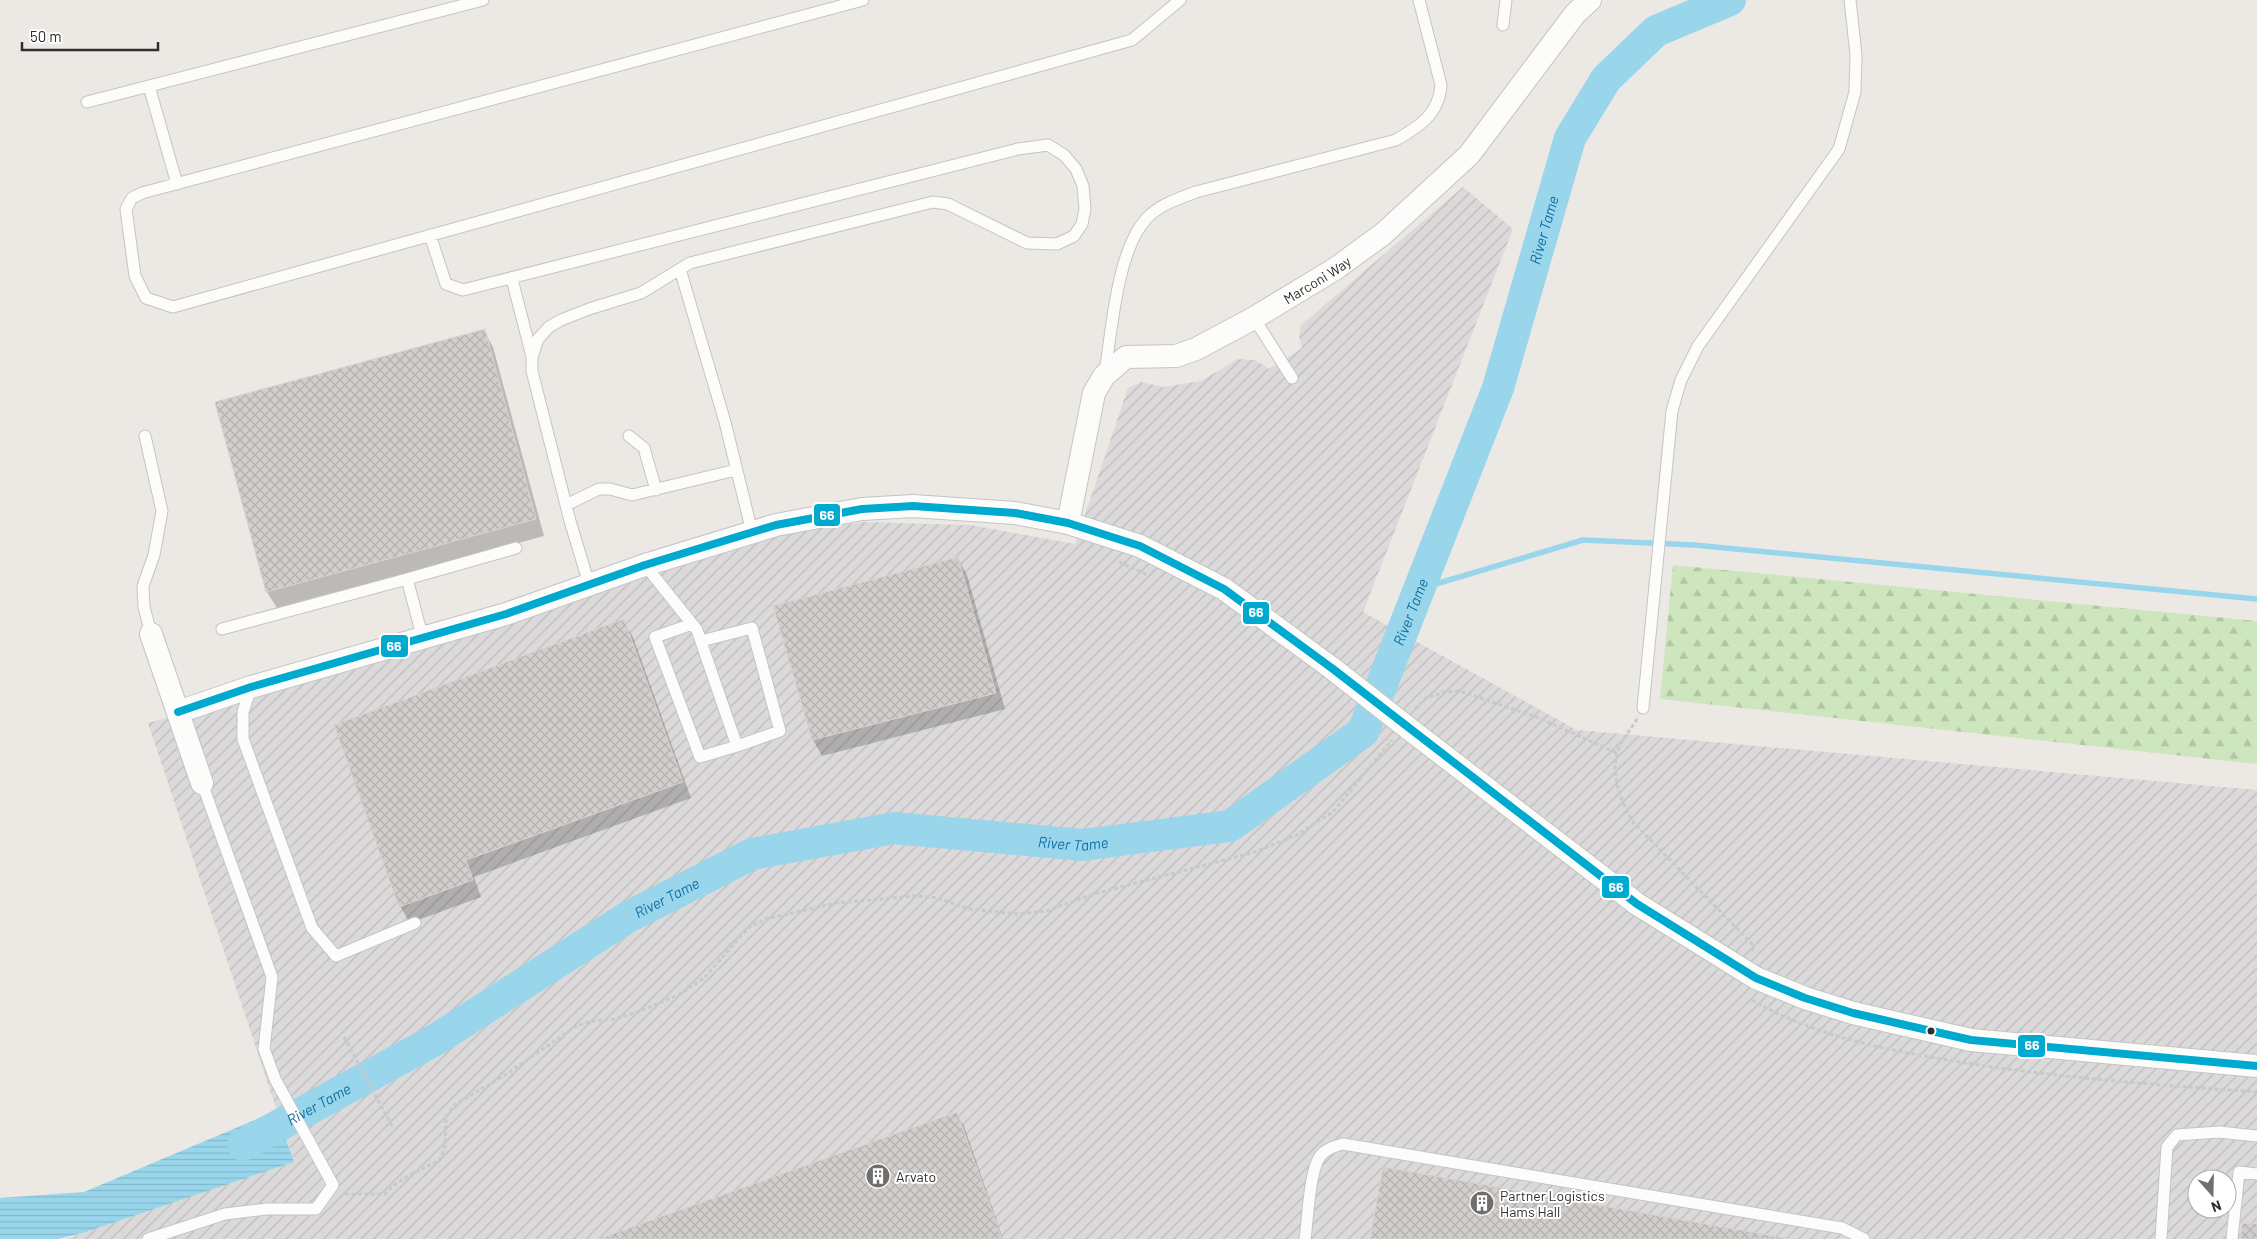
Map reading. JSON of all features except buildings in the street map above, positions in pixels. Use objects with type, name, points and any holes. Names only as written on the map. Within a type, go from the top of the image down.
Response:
[{"type":"street","name":"Marconi Way","points":[[1068,523],[1094,392],[1104,376],[1126,357],[1176,356],[1196,349],[1254,318],[1335,269],[1383,234],[1469,155],[1575,14],[1590,0]]},
{"type":"street","points":[[178,712],[251,687],[506,614],[645,565],[776,525],[862,509],[913,506],[1015,513],[1068,523],[1140,546],[1224,589],[1333,669],[1637,904],[1756,978],[1805,998],[1853,1013],[1971,1040],[2257,1066]]},
{"type":"street","points":[[151,634],[202,783]]},
{"type":"lane","points":[[87,102],[483,0]]},
{"type":"lane","points":[[863,0],[142,193],[132,198],[126,208],[135,276],[146,298],[173,307],[1132,40],[1180,0]]},
{"type":"lane","points":[[1104,376],[1126,253],[1146,219],[1165,204],[1196,192],[1396,140],[1422,125],[1433,112],[1440,97],[1441,85],[1419,0]]},
{"type":"lane","points":[[1503,25],[1506,0]]},
{"type":"lane","points":[[1644,708],[1672,411],[1681,380],[1698,346],[1838,150],[1855,92],[1856,55],[1850,0]]},
{"type":"lane","points":[[149,86],[177,184]]},
{"type":"lane","points":[[430,235],[446,284],[463,290],[1018,149],[1048,145],[1064,155],[1076,169],[1083,186],[1085,210],[1082,224],[1074,236],[1057,244],[1027,243],[948,204],[933,202],[690,263],[641,293],[588,309],[549,327],[538,339],[532,357]]},
{"type":"lane","points":[[680,269],[725,422],[752,532]]},
{"type":"lane","points":[[512,279],[532,357],[532,370],[566,506],[589,584]]},
{"type":"lane","points":[[1254,318],[1292,378]]},
{"type":"lane","points":[[145,436],[162,511],[154,555],[143,586],[144,607],[151,634]]},
{"type":"lane","points":[[629,436],[644,448],[656,490]]},
{"type":"lane","points":[[566,506],[600,490],[610,489],[632,495],[736,470]]},
{"type":"lane","points":[[222,629],[516,548]]},
{"type":"lane","points":[[645,565],[697,630],[737,746]]},
{"type":"lane","points":[[407,579],[423,639]]},
{"type":"lane","points":[[692,624],[655,637],[700,758],[780,731],[752,628],[701,641]]},
{"type":"lane","points":[[251,687],[243,712],[243,739],[312,928],[336,956],[415,923]]},
{"type":"lane","points":[[148,1239],[225,1214],[267,1209],[316,1209],[333,1185],[275,1079],[264,1049],[272,977],[202,783]]},
{"type":"lane","points":[[2161,1239],[2167,1147],[2177,1135],[2219,1132],[2257,1136]]},
{"type":"lane","points":[[1305,1239],[1315,1168],[1320,1155],[1330,1148],[1343,1144],[1842,1228],[1864,1239]]},
{"type":"lane","points":[[2232,1239],[2239,1172],[2257,1174]]},
{"type":"path","points":[[1116,561],[1151,576]]},
{"type":"path","points":[[327,1193],[385,1194],[398,1181],[410,1173],[438,1161],[445,1147],[446,1117],[454,1105],[505,1075],[575,1027],[590,1021],[615,1019],[638,1012],[682,993],[704,978],[749,927],[766,920],[836,904],[916,896],[938,898],[969,909],[1018,914],[1046,911],[1094,894],[1254,852],[1295,836],[1333,812],[1426,698],[1445,692],[1460,691],[1539,718],[1617,753]]},
{"type":"path","points":[[1644,708],[1617,753],[1617,787],[1622,803],[1633,822],[1752,944],[1755,963]]},
{"type":"path","points":[[344,1037],[392,1126]]},
{"type":"shaded area","points":[[1463,187],[1513,229],[1363,612],[1577,730],[2257,790],[2257,1239],[66,1239],[294,1162],[148,723],[515,623],[681,565],[779,534],[863,522],[970,525],[1075,544],[1128,388],[1141,382],[1163,387],[1201,381],[1238,359],[1255,360],[1269,369],[1302,348],[1299,336],[1301,325]]},
{"type":"green space","points":[[1673,565],[2257,621],[2257,764],[1660,699]]},
{"type":"water","points":[[276,1111],[294,1162],[83,1233],[58,1239],[0,1239],[0,1198],[84,1192]]},
{"type":"waterway","name":"River Tame","points":[[243,1145],[435,1040],[628,917],[752,854],[894,828],[1082,845],[1230,826],[1363,732],[1498,388],[1570,138],[1606,79],[1656,31],[1730,0]]},
{"type":"waterway","points":[[1419,589],[1583,540],[1694,545],[2257,599]]},
{"type":"transit line","name":"66","points":[[178,712],[251,687],[506,614],[645,565],[776,525],[862,509],[913,506],[1015,513],[1068,523],[1140,546],[1224,589],[1333,669],[1637,904],[1756,978],[1805,998],[1853,1013],[1971,1040],[2257,1066]]},
{"type":"place","name":"Arvato","points":[[878,1176]]},
{"type":"place","name":"Partner Logistics Hams Hall","points":[[1482,1203]]}]
